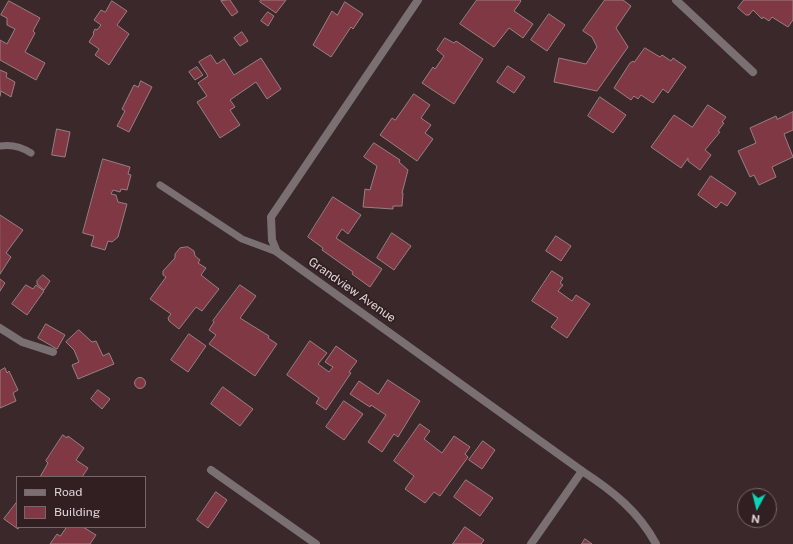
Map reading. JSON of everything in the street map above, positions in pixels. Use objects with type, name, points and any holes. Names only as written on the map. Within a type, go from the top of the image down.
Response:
[{"type":"street","points":[[277,252],[272,240],[271,217],[418,0]]},
{"type":"street","points":[[676,0],[752,72]]},
{"type":"street","name":"Grandview Avenue","points":[[277,252],[605,486],[632,509],[648,529],[656,544]]},
{"type":"street","points":[[0,328],[22,342],[53,352]]},
{"type":"street","points":[[211,470],[316,544]]},
{"type":"street","points":[[531,544],[582,471]]},
{"type":"lane","points":[[0,146],[6,145],[23,148],[31,154]]},
{"type":"lane","points":[[160,185],[242,239],[277,252]]},
{"type":"building","points":[[230,0],[238,12],[232,16],[221,1]]},
{"type":"building","points":[[261,0],[286,0],[276,13],[260,2]]},
{"type":"building","points":[[477,0],[520,0],[521,1],[514,11],[533,24],[523,38],[509,28],[494,47],[460,24]]},
{"type":"building","points":[[605,0],[623,0],[631,6],[616,28],[628,47],[597,91],[554,82],[559,58],[586,64],[597,47],[592,37],[583,31]]},
{"type":"building","points":[[744,0],[793,0],[793,20],[788,27],[772,17],[769,21],[763,17],[762,19],[753,10],[749,15],[746,15],[738,8]]},
{"type":"building","points":[[9,1],[40,18],[33,31],[35,33],[25,52],[45,63],[36,80],[0,60],[0,40],[7,44],[15,29],[7,25],[7,18],[1,15]]},
{"type":"building","points":[[112,1],[127,11],[117,25],[129,34],[109,65],[95,55],[99,49],[89,42],[95,29],[97,30],[101,25],[94,20],[101,10],[105,12]]},
{"type":"building","points":[[345,2],[363,14],[353,29],[351,27],[331,57],[313,45],[332,11],[337,15]]},
{"type":"building","points":[[268,12],[274,16],[268,26],[261,21]]},
{"type":"building","points":[[549,14],[565,25],[547,51],[531,40]]},
{"type":"building","points":[[242,32],[248,41],[240,46],[234,38]]},
{"type":"building","points":[[445,38],[454,43],[456,41],[483,59],[454,104],[422,83],[433,67],[435,69],[444,56],[437,50]]},
{"type":"building","points":[[645,48],[660,57],[662,55],[671,61],[673,58],[686,67],[668,93],[663,89],[653,103],[641,95],[638,99],[634,96],[631,100],[614,88],[630,63],[633,61],[634,62]]},
{"type":"building","points":[[211,55],[217,64],[224,59],[234,75],[261,58],[281,89],[267,99],[256,82],[230,100],[235,107],[230,110],[240,125],[220,138],[197,102],[207,96],[198,83],[208,76],[199,62]]},
{"type":"building","points":[[508,66],[525,77],[514,93],[497,82]]},
{"type":"building","points":[[197,67],[203,75],[195,80],[189,72]]},
{"type":"building","points":[[0,70],[7,73],[6,77],[15,82],[11,97],[1,91],[0,96]]},
{"type":"building","points":[[141,81],[152,87],[129,132],[117,126],[125,111],[122,109],[134,85],[138,87]]},
{"type":"building","points":[[414,94],[430,105],[421,118],[431,125],[425,133],[433,139],[417,161],[380,135],[392,118],[395,120]]},
{"type":"building","points":[[600,97],[626,115],[613,133],[588,116]]},
{"type":"building","points":[[708,105],[726,117],[722,122],[724,123],[718,131],[720,132],[705,150],[711,155],[700,170],[688,161],[688,158],[681,168],[651,147],[674,115],[692,127]]},
{"type":"building","points":[[793,112],[793,130],[784,134],[793,157],[772,167],[776,177],[759,185],[754,175],[750,177],[738,151],[756,143],[750,128],[776,116],[777,119]]},
{"type":"building","points":[[57,129],[70,132],[65,157],[52,155]]},
{"type":"building","points":[[374,143],[400,160],[399,162],[408,170],[402,193],[402,206],[393,206],[393,209],[363,207],[365,189],[370,190],[377,166],[364,157]]},
{"type":"building","points":[[103,159],[130,167],[128,174],[131,175],[127,190],[121,189],[120,192],[113,190],[111,194],[116,195],[118,202],[127,204],[118,237],[112,242],[108,241],[105,250],[91,246],[94,236],[83,233]]},
{"type":"building","points":[[711,176],[736,193],[727,206],[721,202],[716,208],[698,195]]},
{"type":"building","points":[[333,197],[361,215],[348,234],[342,229],[336,238],[382,269],[370,287],[352,274],[353,272],[322,250],[323,248],[308,237]]},
{"type":"building","points":[[0,215],[23,230],[6,253],[11,257],[0,274]]},
{"type":"building","points":[[392,233],[411,246],[394,270],[377,258]]},
{"type":"building","points":[[556,236],[571,246],[561,261],[546,251]]},
{"type":"building","points":[[188,247],[194,251],[195,256],[200,260],[198,263],[206,268],[201,275],[219,289],[202,311],[196,307],[179,329],[169,321],[168,318],[171,314],[150,299],[166,277],[163,275],[163,271],[175,258],[175,254],[180,248]]},
{"type":"building","points":[[552,271],[563,278],[560,283],[563,285],[558,291],[572,301],[576,295],[590,304],[567,338],[551,327],[558,318],[532,301]]},
{"type":"building","points":[[43,275],[50,281],[44,290],[37,284],[37,281]]},
{"type":"building","points":[[0,279],[5,283],[0,291]]},
{"type":"building","points":[[26,285],[33,289],[36,285],[44,291],[27,315],[12,304]]},
{"type":"building","points":[[240,285],[256,296],[240,318],[269,336],[268,338],[277,344],[255,376],[209,344],[216,335],[209,330],[214,322],[213,321]]},
{"type":"building","points":[[46,324],[65,335],[57,349],[38,338]]},
{"type":"building","points":[[79,330],[92,342],[96,341],[103,356],[109,353],[114,364],[78,379],[72,365],[79,362],[74,350],[66,342]]},
{"type":"building","points":[[189,334],[206,346],[188,372],[171,360]]},
{"type":"building","points":[[310,341],[327,353],[318,364],[329,372],[333,367],[325,362],[336,346],[357,361],[349,372],[351,373],[326,410],[316,403],[319,398],[287,375]]},
{"type":"building","points":[[5,368],[7,373],[9,371],[18,390],[13,393],[16,401],[0,408],[0,371]]},
{"type":"building","points":[[138,378],[142,378],[144,379],[144,387],[138,388],[135,385],[135,381]]},
{"type":"building","points":[[388,380],[420,401],[398,437],[394,434],[382,452],[368,442],[386,415],[350,394],[359,381],[378,394]]},
{"type":"building","points":[[223,387],[253,409],[240,426],[211,404]]},
{"type":"building","points":[[98,390],[110,399],[102,409],[91,399]]},
{"type":"building","points":[[344,401],[363,414],[344,440],[326,427]]},
{"type":"building","points":[[420,424],[430,431],[424,439],[442,453],[454,436],[470,447],[465,454],[468,457],[440,496],[434,492],[425,503],[405,489],[414,476],[394,461]]},
{"type":"building","points":[[63,435],[67,438],[68,436],[84,448],[76,460],[88,468],[83,476],[41,476],[48,463],[46,461]]},
{"type":"building","points":[[483,441],[495,450],[482,469],[469,460]]},
{"type":"building","points":[[466,480],[493,498],[480,516],[454,497]]},
{"type":"building","points":[[216,492],[227,500],[208,528],[197,520]]},
{"type":"building","points":[[16,503],[16,528],[4,519]]},
{"type":"building","points":[[465,527],[484,540],[481,544],[453,544]]},
{"type":"building","points":[[66,528],[85,528],[96,535],[90,544],[50,544],[57,534],[60,536]]},
{"type":"building","points":[[585,539],[592,544],[582,544]]}]
